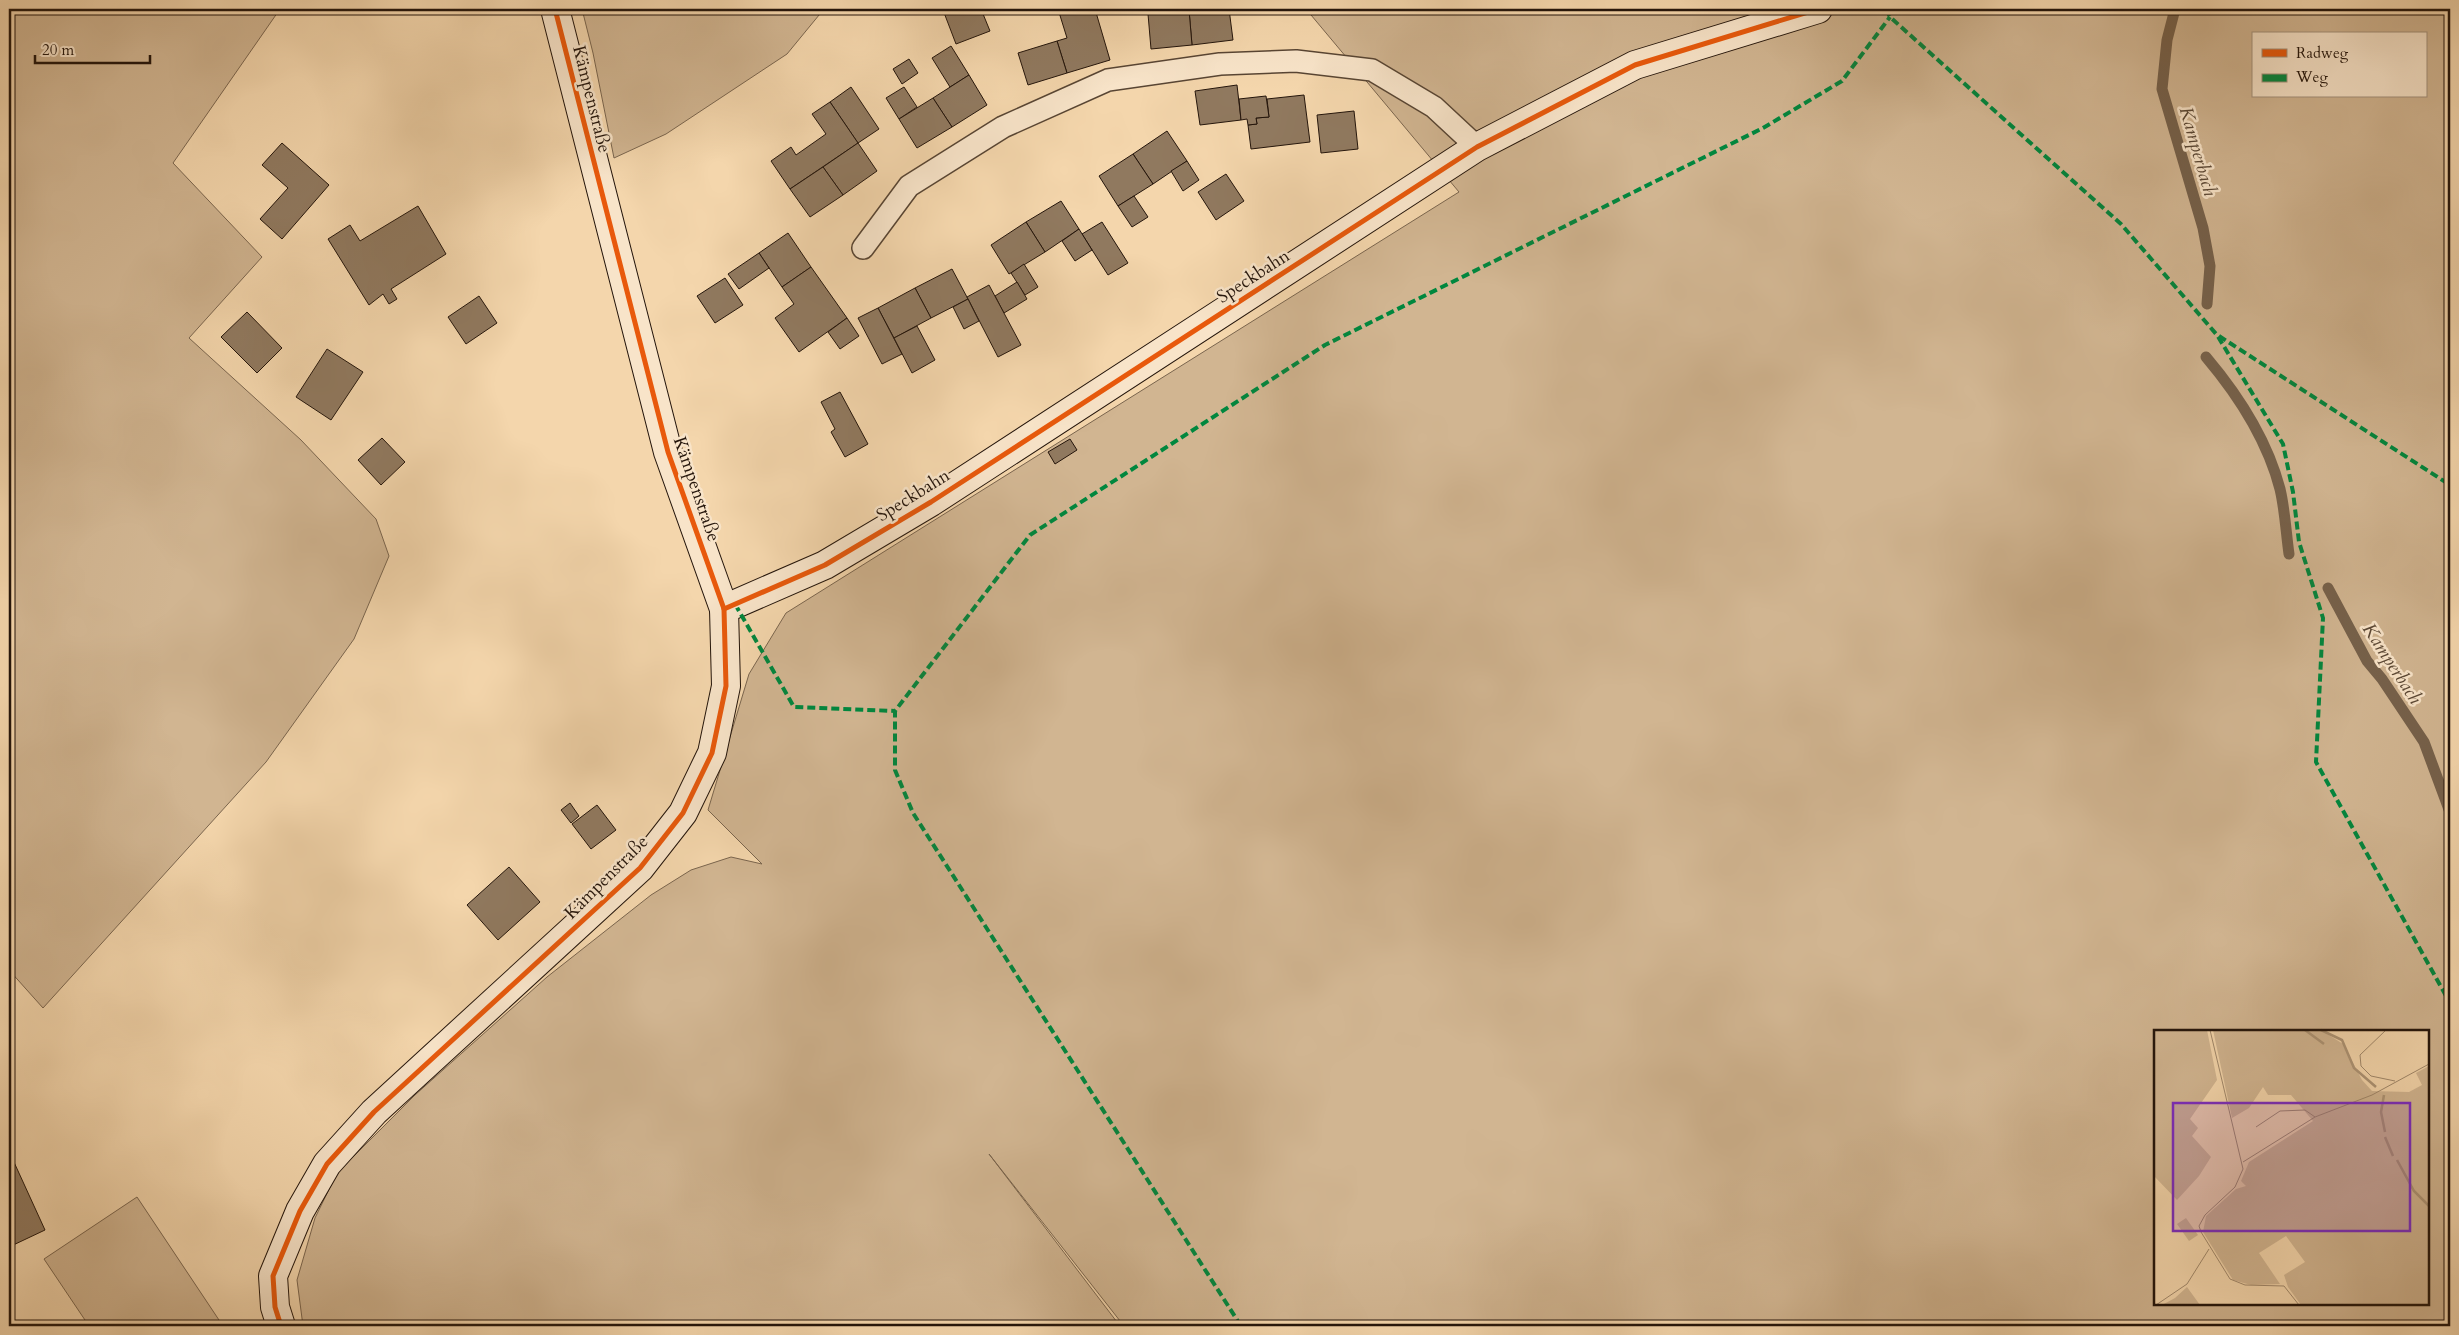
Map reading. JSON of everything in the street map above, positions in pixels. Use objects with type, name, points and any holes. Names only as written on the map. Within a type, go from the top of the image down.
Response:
[{"type":"street","name":"Kämpenstraße","points":[[281,1326],[275,1307],[273,1276],[300,1211],[327,1164],[374,1112],[640,868],[683,813],[712,753],[726,686],[724,609],[668,452],[555,9]]},
{"type":"street","name":"Speckbahn","points":[[724,609],[825,565],[931,502],[1477,147],[1635,65],[1818,9]]},
{"type":"lane","points":[[863,248],[909,186],[1003,127],[1108,80],[1220,64],[1296,61],[1372,70],[1434,107],[1477,147]]},
{"type":"shaded area","points":[[9,9],[280,9],[173,163],[262,257],[189,338],[301,440],[376,519],[389,556],[354,639],[266,762],[43,1008],[9,970]]},
{"type":"shaded area","points":[[582,9],[824,9],[787,54],[666,134],[614,158],[593,53]]},
{"type":"shaded area","points":[[1306,9],[2450,9],[2450,1326],[1124,1326],[989,1154],[1120,1326],[303,1326],[297,1280],[315,1218],[337,1173],[415,1095],[547,977],[651,895],[691,870],[731,857],[762,864],[708,810],[749,674],[786,613],[1459,192]]},
{"type":"shaded area","points":[[137,1197],[223,1326],[89,1326],[44,1259]]},
{"type":"building","points":[[981,9],[990,31],[956,44],[943,10]]},
{"type":"building","points":[[1058,9],[1095,9],[1110,60],[1067,73],[1057,41],[1067,38]]},
{"type":"building","points":[[1147,9],[1198,9],[1148,14]]},
{"type":"building","points":[[1229,9],[1233,40],[1192,45],[1189,10]]},
{"type":"building","points":[[1189,10],[1192,45],[1151,49],[1148,14]]},
{"type":"building","points":[[1057,41],[1067,73],[1028,85],[1018,53]]},
{"type":"building","points":[[951,46],[969,75],[950,87],[932,58]]},
{"type":"building","points":[[909,59],[918,73],[902,84],[893,69]]},
{"type":"building","points":[[969,75],[987,105],[952,127],[933,98]]},
{"type":"building","points":[[1237,85],[1241,120],[1200,125],[1195,91]]},
{"type":"building","points":[[851,87],[879,129],[858,143],[830,102]]},
{"type":"building","points":[[904,87],[917,107],[899,119],[886,98]]},
{"type":"building","points":[[1304,95],[1310,142],[1251,149],[1248,125],[1257,124],[1256,118],[1269,117],[1267,99]]},
{"type":"building","points":[[1266,96],[1269,117],[1256,118],[1257,124],[1248,125],[1247,119],[1241,120],[1239,99]]},
{"type":"building","points":[[933,98],[952,127],[917,148],[899,119]]},
{"type":"building","points":[[830,102],[858,143],[790,189],[771,161],[791,147],[796,155],[826,134],[812,114]]},
{"type":"building","points":[[1354,111],[1358,149],[1321,153],[1317,115]]},
{"type":"building","points":[[1167,131],[1187,161],[1153,184],[1133,154]]},
{"type":"building","points":[[282,143],[329,185],[282,239],[260,219],[288,188],[262,165]]},
{"type":"building","points":[[858,143],[877,171],[843,195],[823,167]]},
{"type":"building","points":[[1133,154],[1153,184],[1118,206],[1099,176]]},
{"type":"building","points":[[1187,161],[1199,180],[1183,191],[1171,171]]},
{"type":"building","points":[[823,167],[843,195],[810,217],[790,189]]},
{"type":"building","points":[[1226,174],[1244,201],[1216,220],[1198,192]]},
{"type":"building","points":[[1134,196],[1148,217],[1132,227],[1118,206]]},
{"type":"building","points":[[1061,201],[1079,229],[1045,252],[1026,222]]},
{"type":"building","points":[[418,206],[446,254],[391,289],[397,299],[389,304],[383,294],[369,305],[328,239],[350,225],[360,241]]},
{"type":"building","points":[[1026,222],[1045,252],[1009,274],[991,245]]},
{"type":"building","points":[[1102,222],[1128,263],[1108,275],[1082,234]]},
{"type":"building","points":[[1079,229],[1092,250],[1075,261],[1062,241]]},
{"type":"building","points":[[788,233],[811,267],[782,287],[759,253]]},
{"type":"building","points":[[759,253],[769,268],[739,289],[728,274]]},
{"type":"building","points":[[1024,264],[1038,287],[1025,295],[1011,273]]},
{"type":"building","points":[[811,267],[847,318],[799,352],[775,318],[794,304],[782,287]]},
{"type":"building","points":[[952,269],[968,299],[931,318],[915,288]]},
{"type":"building","points":[[725,278],[743,305],[715,323],[697,296]]},
{"type":"building","points":[[1017,282],[1027,299],[1004,313],[995,296]]},
{"type":"building","points":[[989,285],[1021,345],[998,357],[967,297]]},
{"type":"building","points":[[915,288],[931,318],[894,338],[878,308]]},
{"type":"building","points":[[479,296],[497,323],[466,344],[448,317]]},
{"type":"building","points":[[968,299],[979,321],[964,329],[953,307]]},
{"type":"building","points":[[878,308],[902,354],[882,364],[858,318]]},
{"type":"building","points":[[247,312],[282,348],[257,373],[221,337]]},
{"type":"building","points":[[847,318],[859,336],[840,349],[828,332]]},
{"type":"building","points":[[917,326],[935,360],[912,373],[894,338]]},
{"type":"building","points":[[327,349],[363,372],[331,420],[296,397]]},
{"type":"building","points":[[840,392],[868,444],[845,457],[831,432],[835,429],[821,402]]},
{"type":"building","points":[[382,438],[405,462],[381,485],[358,460]]},
{"type":"building","points":[[1070,439],[1077,450],[1055,464],[1048,452]]},
{"type":"building","points":[[570,803],[579,816],[571,823],[561,810]]},
{"type":"building","points":[[597,805],[616,830],[591,849],[572,824]]},
{"type":"building","points":[[509,867],[540,902],[498,940],[467,905]]},
{"type":"building","points":[[13,1160],[45,1230],[9,1247],[9,1162]]},
{"type":"waterway","name":"Kamperbach","points":[[2175,9],[2167,40],[2162,89],[2203,228],[2210,266],[2207,304]]},
{"type":"waterway","name":"Kamperbach","points":[[2206,357],[2230,387],[2260,436],[2268,453],[2282,497],[2289,554]]},
{"type":"waterway","name":"Kamperbach","points":[[2328,588],[2367,661],[2382,679],[2424,742],[2450,812]]},
{"type":"marked path","points":[[1886,9],[1890,17],[2121,224],[2217,335],[2283,444],[2293,492],[2299,542],[2323,618],[2316,762],[2450,1003]]},
{"type":"marked path","points":[[1241,1326],[913,813],[895,770],[895,711],[1030,535],[1325,345],[1763,128],[1842,81],[1890,17]]},
{"type":"marked path","points":[[2219,336],[2450,485]]},
{"type":"marked path","points":[[735,604],[794,707],[895,711]]},
{"type":"cycle path","points":[[281,1326],[275,1307],[273,1276],[300,1211],[327,1164],[374,1112],[640,868],[683,813],[712,753],[726,686],[724,609],[668,452],[555,9]]},
{"type":"cycle path","points":[[724,609],[825,565],[931,502],[1477,147],[1635,65],[1818,9]]}]
